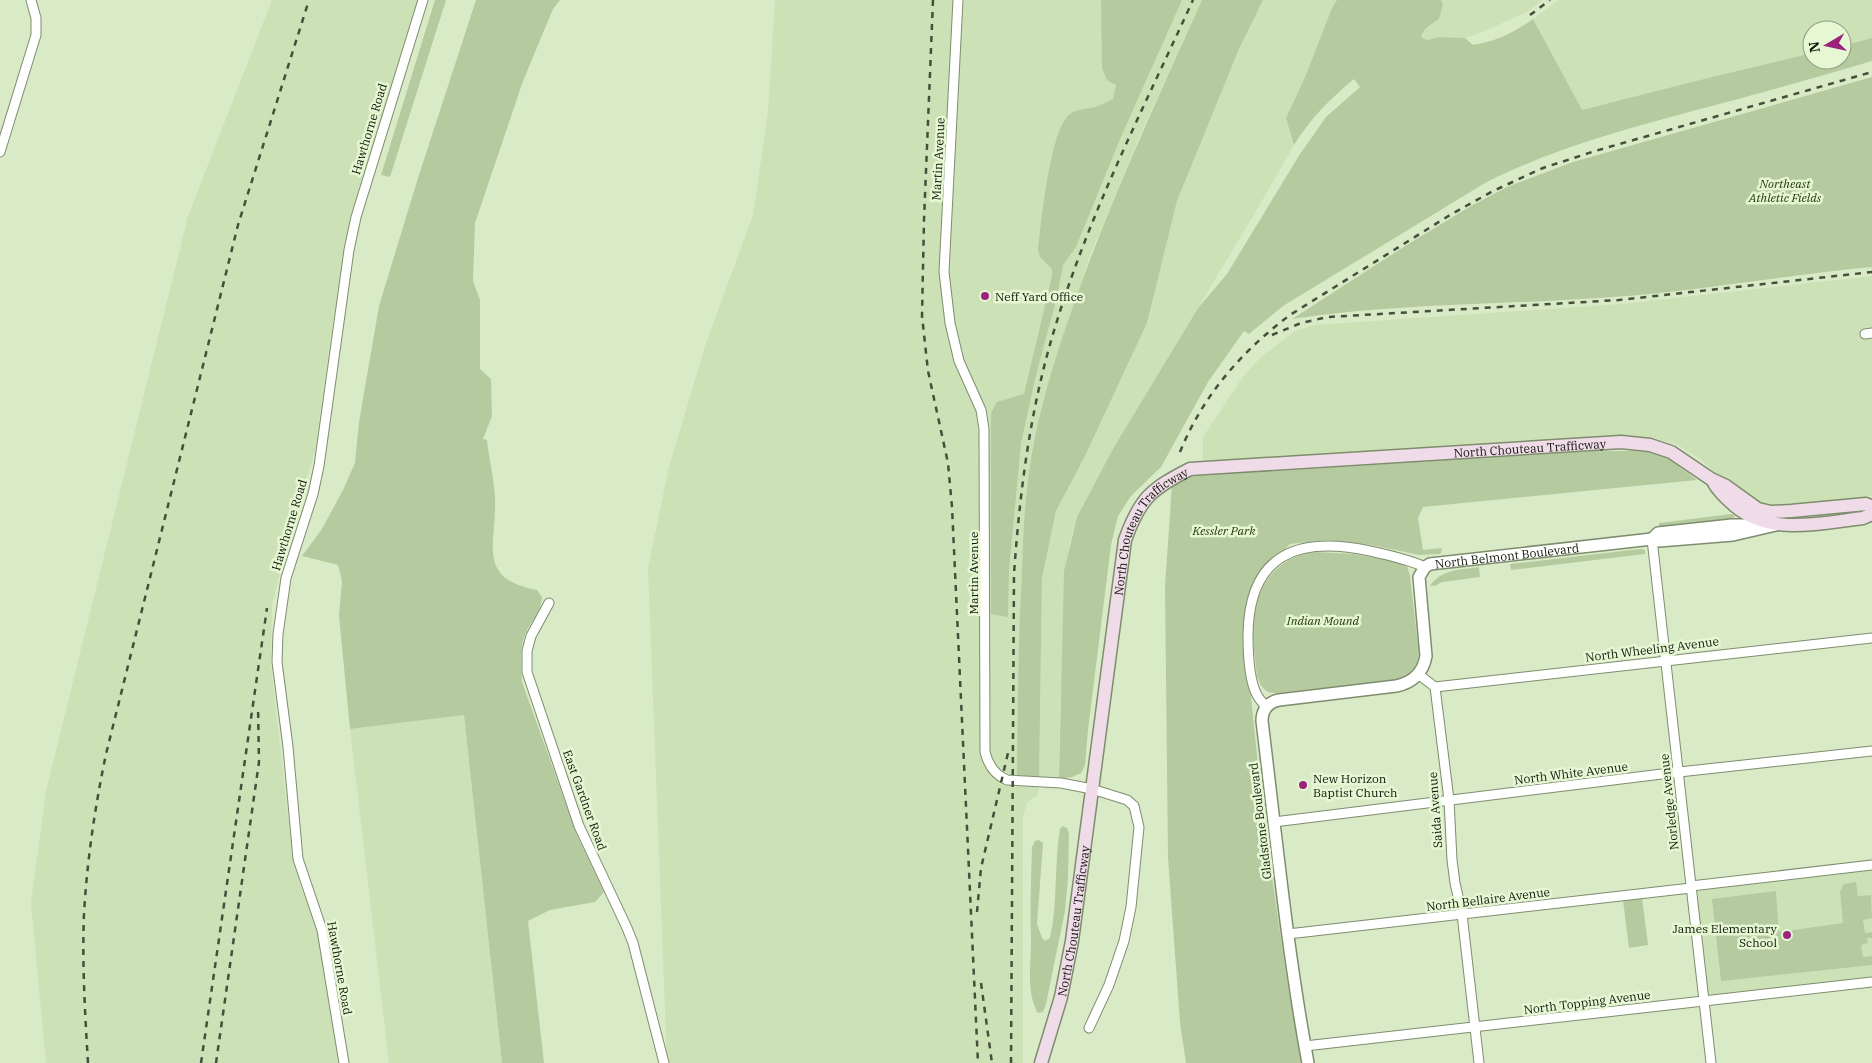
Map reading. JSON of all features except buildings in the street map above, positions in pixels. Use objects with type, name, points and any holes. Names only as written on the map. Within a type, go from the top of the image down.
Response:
[{"type":"main road","name":"North Chouteau Trafficway","points":[[1041,1063],[1061,997],[1072,941],[1125,540],[1134,516],[1146,497],[1166,482],[1190,469],[1621,442],[1650,445],[1671,452],[1711,479],[1726,486],[1758,509],[1791,511],[1866,504],[1872,507]]},
{"type":"main road","name":"North Chouteau Trafficway","points":[[1711,479],[1718,490],[1750,516],[1776,525]]},
{"type":"main road","name":"North Belmont Boulevard","points":[[1776,525],[1796,526],[1863,518],[1872,512]]},
{"type":"street","points":[[0,152],[36,35],[36,18],[31,0]]},
{"type":"street","name":"Hawthorne Road","points":[[344,1063],[322,930],[302,874],[296,843],[288,747],[277,662],[278,634],[286,578],[313,494],[319,466],[349,250],[356,217],[423,0]]},
{"type":"street","name":"Martin Avenue","points":[[958,0],[944,272],[950,323],[959,361],[978,401],[983,418],[986,583],[985,752],[991,767],[1002,778],[1007,780],[1061,784],[1092,789],[1127,800],[1134,806],[1139,827],[1131,907],[1124,941],[1109,986],[1089,1028]]},
{"type":"street","points":[[1732,503],[1738,514],[1732,530]]},
{"type":"street","name":"North Belmont Boulevard","points":[[1266,707],[1257,695],[1248,648],[1250,609],[1259,580],[1266,570],[1281,557],[1299,549],[1320,546],[1360,549],[1407,559],[1425,567],[1436,563],[1652,539],[1658,533],[1732,530],[1776,525]]},
{"type":"street","name":"Norledge Avenue","points":[[1652,539],[1711,1063]]},
{"type":"street","points":[[1266,707],[1270,703],[1279,700],[1408,683],[1418,674],[1425,663],[1426,656],[1418,582],[1421,571],[1425,567]]},
{"type":"street","name":"East Gardner Road","points":[[549,603],[531,636],[527,651],[527,672],[579,826],[633,944],[664,1063]]},
{"type":"street","name":"North Wheeling Avenue","points":[[1435,687],[1872,638]]},
{"type":"street","points":[[1418,674],[1435,687]]},
{"type":"street","name":"Saida Avenue","points":[[1435,687],[1450,800],[1452,860],[1462,914],[1480,1063]]},
{"type":"street","name":"Gladstone Boulevard","points":[[1266,707],[1262,716],[1262,722],[1288,934],[1308,1063]]},
{"type":"street","name":"North White Avenue","points":[[1274,822],[1678,772],[1872,751]]},
{"type":"street","name":"North Bellaire Avenue","points":[[1288,934],[1872,865]]},
{"type":"street","name":"North Topping Avenue","points":[[1304,1046],[1872,982]]},
{"type":"shaded area","points":[[272,0],[419,0],[350,218],[315,451],[288,539],[272,605],[271,666],[292,850],[300,885],[319,932],[340,1063],[46,1063],[31,903],[46,791],[188,216]]},
{"type":"shaded area","points":[[775,0],[1202,0],[1140,136],[1089,258],[1042,407],[1039,777],[1038,795],[1027,802],[1023,817],[1023,1063],[667,1063],[648,568],[669,467],[706,343],[753,215],[768,112]]},
{"type":"shaded area","points":[[1263,0],[1337,0],[1286,118],[1294,145],[1114,447],[1077,517],[1069,545],[1060,709],[1059,779],[1039,777],[1042,578],[1056,511],[1085,456],[1147,323],[1177,201],[1239,49]]},
{"type":"shaded area","points":[[1441,0],[1543,0],[1527,12],[1480,33],[1465,38],[1439,37],[1427,40],[1421,37],[1422,33],[1428,25],[1439,19],[1443,5]]},
{"type":"shaded area","points":[[1559,0],[1872,0],[1872,38],[1852,43],[1852,20],[1802,20],[1802,55],[1582,111],[1533,19]]},
{"type":"shaded area","points":[[1872,276],[1872,496],[1769,507],[1739,494],[1700,459],[1678,445],[1655,438],[1631,436],[1203,461],[1203,437],[1242,378],[1262,356],[1295,331],[1315,325],[1621,304]]},
{"type":"shaded area","points":[[464,715],[502,1063],[389,1063],[350,729]]},
{"type":"shaded area","name":"James Elementary School","points":[[1872,870],[1872,978],[1708,995],[1697,891]]},
{"type":"green space","points":[[435,0],[446,0],[390,177],[381,175]]},
{"type":"green space","points":[[476,0],[560,0],[553,9],[523,81],[475,223],[473,281],[480,300],[480,369],[491,379],[492,416],[483,439],[487,440],[495,497],[494,557],[497,568],[505,577],[517,585],[537,590],[542,597],[539,609],[523,640],[521,658],[522,682],[577,835],[604,892],[595,902],[550,910],[528,921],[544,1063],[502,1063],[464,715],[350,729],[339,616],[342,581],[338,565],[302,556],[322,529],[355,463],[359,422],[379,306],[418,178]]},
{"type":"green space","points":[[1101,0],[1182,0],[1120,139],[1076,247],[1063,265],[1057,297],[1036,375],[1021,443],[1009,570],[1008,617],[991,614],[991,413],[997,402],[1024,394],[1052,276],[1052,269],[1040,257],[1038,250],[1044,199],[1057,138],[1063,123],[1070,114],[1095,107],[1113,99],[1116,85],[1107,80],[1102,68]]},
{"type":"green space","points":[[1202,0],[1263,0],[1239,49],[1177,201],[1147,323],[1085,456],[1056,511],[1042,578],[1039,777],[1017,775],[1019,648],[1024,530],[1029,473],[1038,423],[1063,335],[1083,277],[1132,158]]},
{"type":"green space","points":[[1337,0],[1441,0],[1443,5],[1439,19],[1426,29],[1421,37],[1427,40],[1439,37],[1465,38],[1473,45],[1504,36],[1533,19],[1582,110],[1802,55],[1802,70],[1840,70],[1611,134],[1560,151],[1510,171],[1485,183],[1283,306],[1249,334],[1244,331],[1208,382],[1161,467],[1131,496],[1118,516],[1111,545],[1085,765],[1081,773],[1059,779],[1064,571],[1077,517],[1114,447],[1198,308],[1227,274],[1300,154],[1326,117],[1360,87],[1354,79],[1328,102],[1294,145],[1286,118],[1305,77],[1332,8]]},
{"type":"green space","points":[[1872,38],[1872,61],[1852,67],[1852,43]]},
{"type":"green space","name":"Northeast Athletic Fields","points":[[1872,77],[1872,267],[1646,294],[1573,300],[1412,307],[1292,319],[1410,243],[1471,206],[1507,187],[1573,162]]},
{"type":"green space","name":"Kessler Park","points":[[1590,451],[1660,453],[1697,480],[1423,507],[1418,518],[1423,550],[1442,548],[1439,554],[1419,555],[1372,545],[1329,540],[1290,544],[1253,581],[1245,636],[1263,815],[1288,987],[1302,1063],[1186,1063],[1180,1023],[1168,857],[1165,586],[1172,485],[1185,477]]},
{"type":"green space","points":[[1735,515],[1733,520],[1659,529],[1659,523]]},
{"type":"green space","points":[[1640,549],[1645,550],[1645,554],[1511,570],[1510,564]]},
{"type":"green space","name":"Indian Mound","points":[[1316,552],[1354,554],[1403,563],[1407,566],[1410,576],[1419,654],[1414,667],[1408,674],[1395,680],[1277,693],[1269,692],[1263,688],[1257,673],[1253,640],[1256,605],[1262,589],[1270,576],[1282,565],[1297,557]]},
{"type":"green space","points":[[1479,567],[1480,577],[1442,582],[1435,586],[1430,586],[1434,580],[1445,573]]},
{"type":"green space","points":[[1063,826],[1067,828],[1069,834],[1065,911],[1046,1004],[1043,1012],[1038,1013],[1034,1005],[1030,978],[1032,847],[1035,841],[1039,840],[1043,843],[1037,924],[1045,941],[1050,938],[1055,898],[1058,843],[1060,829]]},
{"type":"green space","points":[[1856,882],[1858,896],[1871,895],[1872,918],[1863,920],[1865,933],[1872,932],[1872,938],[1867,938],[1868,943],[1861,945],[1863,957],[1872,956],[1872,965],[1721,981],[1712,899],[1776,891],[1779,932],[1843,923],[1840,891],[1844,884]]},
{"type":"green space","points":[[1642,898],[1648,945],[1629,948],[1623,900]]},
{"type":"railway","points":[[88,1063],[84,914],[92,834],[106,754],[238,225],[309,0]]},
{"type":"railway","points":[[933,0],[922,316],[928,371],[948,463],[952,507],[978,1063]]},
{"type":"railway","points":[[1011,1063],[1014,574],[1028,446],[1048,352],[1086,239],[1102,198],[1193,0]]},
{"type":"railway","points":[[1530,15],[1550,0]]},
{"type":"railway","points":[[1180,452],[1189,431],[1212,393],[1240,359],[1272,329],[1290,315],[1450,215],[1493,191],[1543,168],[1595,151],[1872,72]]},
{"type":"railway","points":[[1272,335],[1301,323],[1328,317],[1619,300],[1872,272]]},
{"type":"railway","points":[[201,1063],[267,608]]},
{"type":"railway","points":[[216,1063],[259,762],[258,706]]},
{"type":"railway","points":[[977,912],[981,868],[1008,753]]},
{"type":"railway","points":[[981,983],[992,1063]]},
{"type":"place","name":"Neff Yard Office","points":[[985,296]]},
{"type":"place","name":"New Horizon Baptist Church","points":[[1303,785]]},
{"type":"place","name":"James Elementary School","points":[[1787,935]]}]
